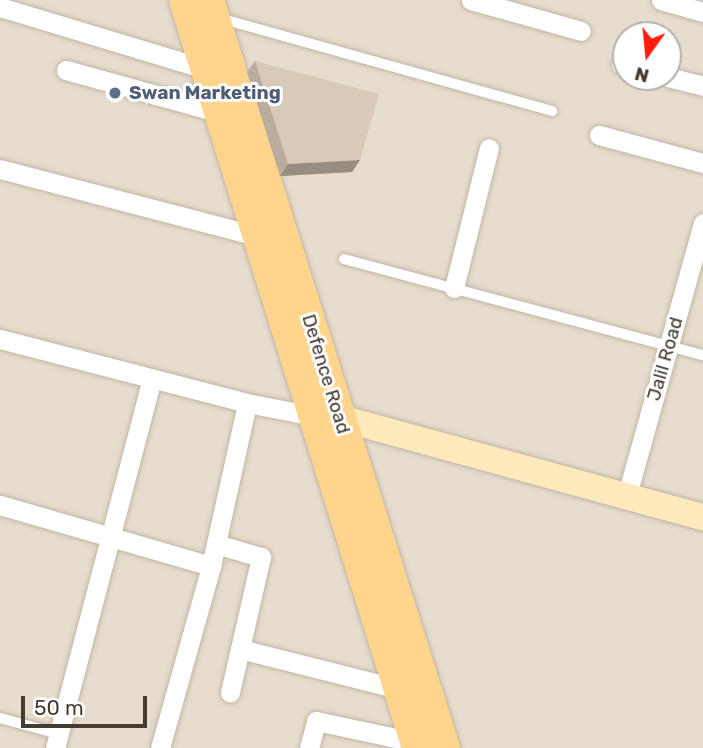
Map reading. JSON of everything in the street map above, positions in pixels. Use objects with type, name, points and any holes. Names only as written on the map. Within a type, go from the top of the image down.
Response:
[{"type":"main road","name":"Defence Road","points":[[184,0],[219,88],[341,460],[407,685],[416,745]]},
{"type":"main road","name":"Defence Road","points":[[212,8],[219,88],[261,237],[322,401]]},
{"type":"main road","name":"Defence Road","points":[[407,685],[444,748]]},
{"type":"street","points":[[471,0],[498,4],[581,31]]},
{"type":"street","points":[[661,0],[703,12]]},
{"type":"street","points":[[0,7],[219,88]]},
{"type":"street","points":[[66,70],[219,88]]},
{"type":"street","points":[[682,81],[703,86]]},
{"type":"street","points":[[599,135],[703,163]]},
{"type":"street","points":[[454,288],[489,148]]},
{"type":"street","points":[[0,169],[261,237]]},
{"type":"street","name":"Jalil Road","points":[[627,495],[703,223]]},
{"type":"street","points":[[0,339],[247,403],[322,401],[703,517]]},
{"type":"street","points":[[57,741],[152,379]]},
{"type":"street","points":[[160,748],[211,566],[247,403]]},
{"type":"street","points":[[0,505],[211,566]]},
{"type":"street","points":[[216,544],[261,557],[230,692]]},
{"type":"street","points":[[240,649],[407,685]]},
{"type":"street","points":[[309,748],[316,721],[416,745]]},
{"type":"lane","points":[[212,8],[552,111]]},
{"type":"lane","points":[[344,259],[703,355]]},
{"type":"lane","points":[[0,718],[57,741]]},
{"type":"shaded area","points":[[0,0],[703,0],[703,748],[0,748]]},
{"type":"building","points":[[255,61],[379,94],[360,160],[288,164]]},
{"type":"place","name":"Swan Marketing","points":[[115,93]]}]
